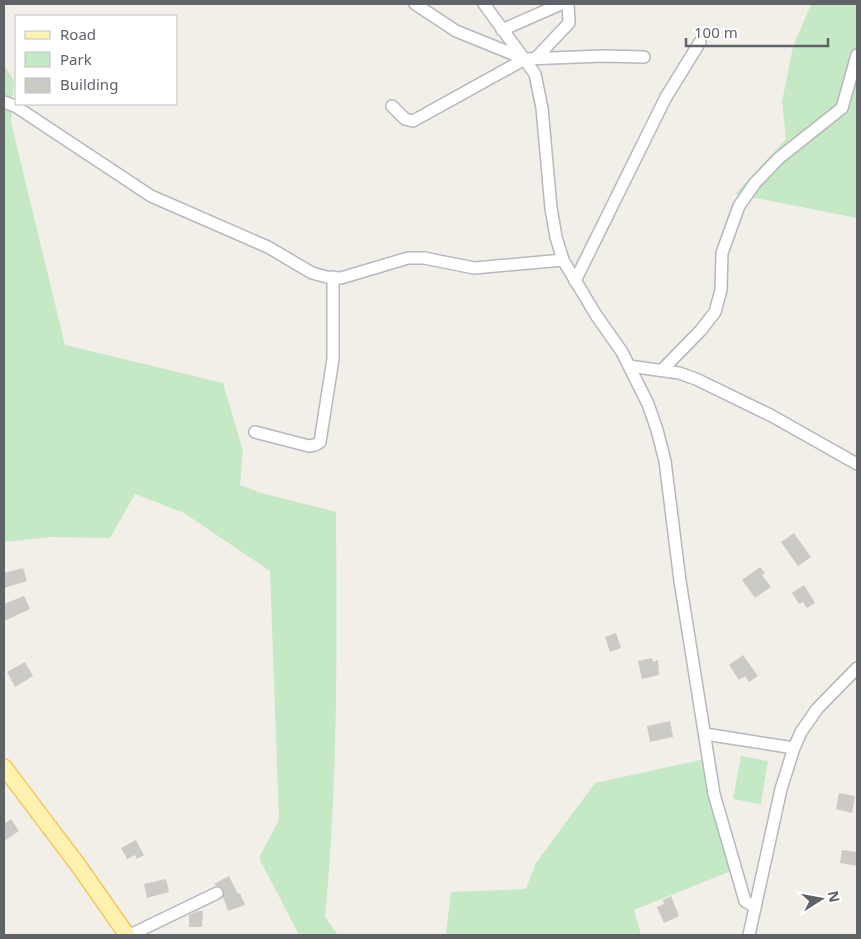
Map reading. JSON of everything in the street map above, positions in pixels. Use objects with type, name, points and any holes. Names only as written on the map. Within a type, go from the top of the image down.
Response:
[{"type":"main road","points":[[4,767],[128,935]]},
{"type":"street","points":[[415,4],[456,31],[530,59],[604,56],[644,57]]},
{"type":"street","points":[[484,4],[502,30],[530,59],[535,74],[538,86],[551,208],[556,237],[563,260],[596,315],[619,346],[648,404],[665,461],[680,581],[722,826],[745,901],[756,906]]},
{"type":"street","points":[[502,30],[560,4]]},
{"type":"street","points":[[392,106],[405,119],[413,120],[530,59],[569,23],[568,4]]},
{"type":"street","points":[[575,281],[666,97],[700,42]]},
{"type":"street","points":[[662,370],[701,330],[715,312],[720,290],[722,253],[739,206],[755,184],[779,158],[842,108],[857,55]]},
{"type":"street","points":[[4,102],[15,106],[150,196],[268,247],[312,272],[333,277],[360,273],[408,258],[424,258],[474,268],[563,260]]},
{"type":"street","points":[[255,432],[308,446],[320,442],[333,359],[333,277]]},
{"type":"street","points":[[629,366],[662,370],[696,379],[727,393],[857,464]]},
{"type":"street","points":[[749,935],[782,789],[794,748],[801,732],[818,709],[857,668]]},
{"type":"street","points":[[705,734],[794,748]]},
{"type":"street","points":[[128,935],[217,893]]},
{"type":"green space","points":[[811,4],[857,4],[857,218],[735,194],[786,139],[782,102],[793,47]]},
{"type":"green space","points":[[4,65],[14,81],[11,122],[65,345],[223,383],[243,451],[240,485],[261,493],[336,512],[334,766],[325,917],[338,935],[299,935],[259,858],[279,820],[270,571],[184,513],[135,494],[110,538],[50,537],[4,542]]},
{"type":"green space","points":[[741,756],[768,761],[761,804],[733,799]]},
{"type":"green space","points":[[705,759],[731,871],[634,910],[641,935],[446,934],[451,892],[526,889],[536,863],[595,783]]},
{"type":"building","points":[[794,533],[811,557],[798,566],[781,542]]},
{"type":"building","points":[[760,567],[765,573],[762,575],[771,587],[755,598],[742,580]]},
{"type":"building","points":[[23,568],[27,581],[4,588],[4,573]]},
{"type":"building","points":[[804,585],[815,603],[807,608],[803,602],[799,604],[792,593]]},
{"type":"building","points":[[24,596],[30,609],[4,621],[4,604]]},
{"type":"building","points":[[616,633],[621,648],[610,652],[605,637]]},
{"type":"building","points":[[743,655],[758,676],[749,682],[745,676],[739,680],[729,665]]},
{"type":"building","points":[[652,658],[653,662],[658,660],[659,675],[642,679],[638,661]]},
{"type":"building","points":[[25,662],[33,676],[15,687],[7,672]]},
{"type":"building","points":[[670,721],[673,737],[650,742],[647,726]]},
{"type":"building","points":[[839,793],[855,796],[852,813],[836,809]]},
{"type":"building","points":[[11,819],[19,831],[4,841],[4,824]]},
{"type":"building","points":[[136,840],[144,855],[137,859],[135,855],[127,859],[121,848]]},
{"type":"building","points":[[842,850],[857,852],[857,866],[840,863]]},
{"type":"building","points":[[229,876],[245,905],[228,911],[223,897],[223,889],[214,884]]},
{"type":"building","points":[[166,879],[169,892],[147,898],[144,884]]},
{"type":"building","points":[[671,896],[679,916],[664,923],[657,907],[664,904],[663,900]]},
{"type":"building","points":[[203,911],[202,927],[189,927],[189,915]]}]
